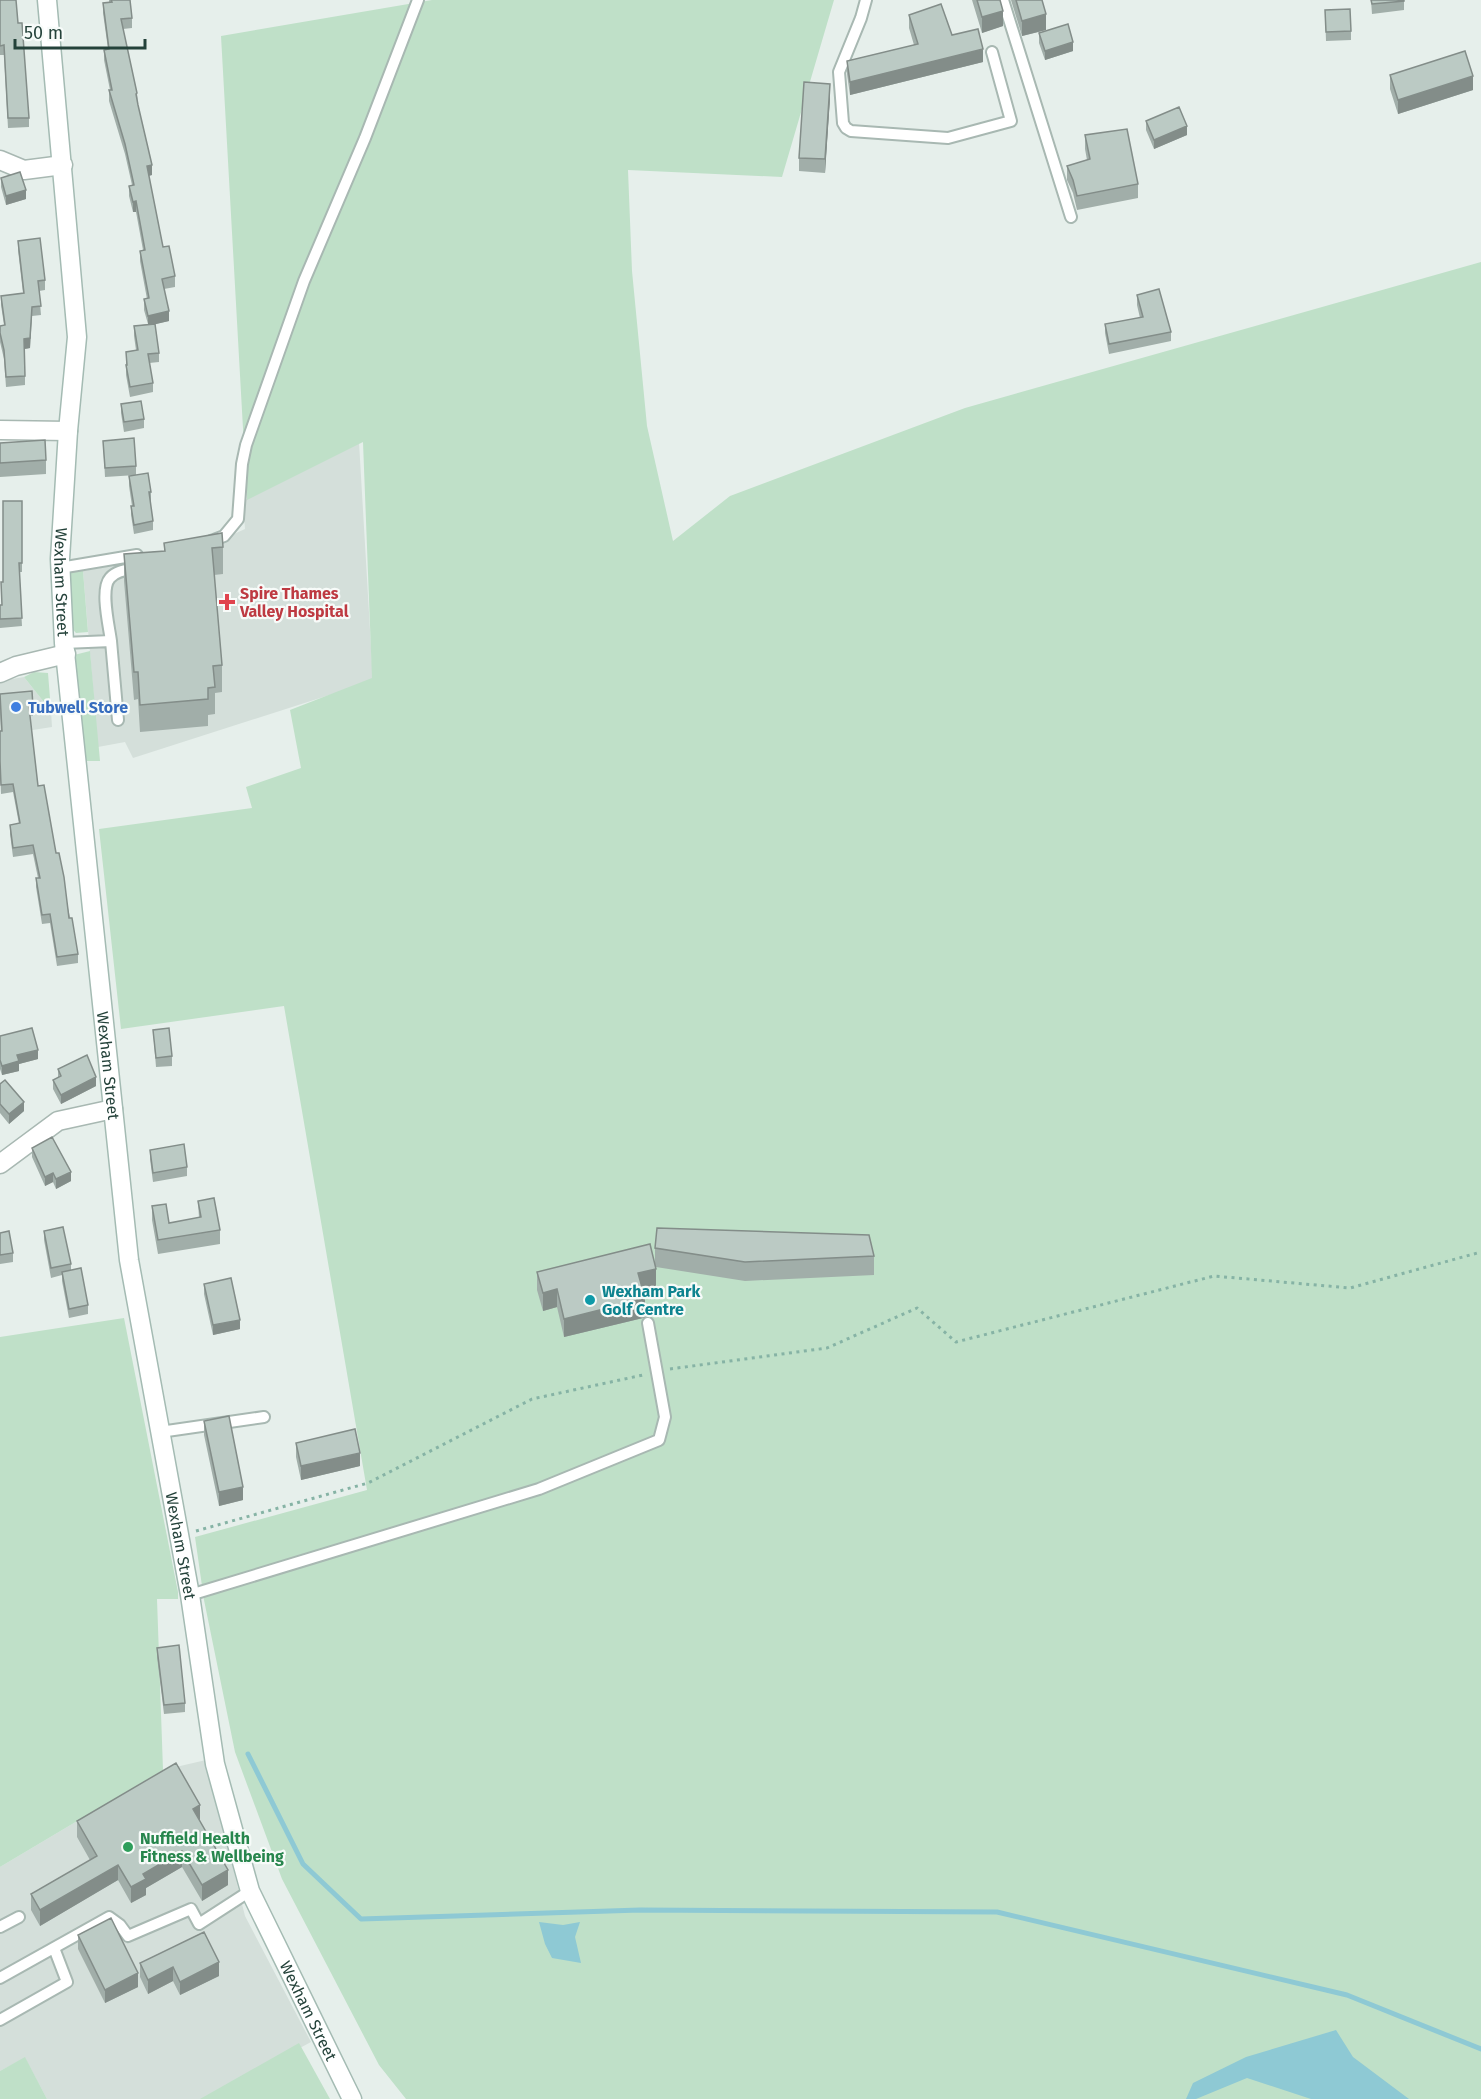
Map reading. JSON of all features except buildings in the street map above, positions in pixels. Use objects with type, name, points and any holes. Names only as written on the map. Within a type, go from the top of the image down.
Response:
[{"type":"street","name":"Wexham Street","points":[[47,0],[77,337],[68,431],[60,568],[65,649],[129,1260],[190,1595],[215,1764],[250,1891],[352,2099]]},
{"type":"street","points":[[0,160],[24,170],[63,165]]},
{"type":"street","points":[[0,430],[68,431]]},
{"type":"street","points":[[0,673],[65,649]]},
{"type":"street","points":[[0,1164],[58,1121],[113,1109]]},
{"type":"lane","points":[[204,543],[224,536],[237,519],[246,445],[304,281],[365,138],[418,0]]},
{"type":"lane","points":[[866,0],[839,72],[843,123],[846,128],[948,138],[1011,121],[992,52]]},
{"type":"lane","points":[[1003,0],[1071,217]]},
{"type":"lane","points":[[60,568],[150,553]]},
{"type":"lane","points":[[118,720],[105,588],[110,579],[119,571],[153,565]]},
{"type":"lane","points":[[65,649],[111,641]]},
{"type":"lane","points":[[190,1595],[539,1489],[659,1440],[665,1417],[648,1323]]},
{"type":"lane","points":[[160,1432],[264,1417]]},
{"type":"lane","points":[[0,1978],[109,1917],[120,1925],[128,1936],[191,1909],[199,1924],[250,1891]]},
{"type":"lane","points":[[0,1927],[19,1917]]},
{"type":"lane","points":[[0,2020],[67,1982],[54,1948]]},
{"type":"path","points":[[666,1370],[827,1348],[917,1308],[956,1342],[1215,1276],[1350,1288],[1481,1252]]},
{"type":"path","points":[[179,1536],[368,1483],[531,1399],[643,1375]]},
{"type":"shaded area","name":"Spire Thames Valley Hospital","points":[[359,442],[373,681],[133,758],[125,742],[98,747],[83,571],[196,551],[245,529],[243,501]]},
{"type":"shaded area","points":[[24,677],[51,711],[52,727],[0,735],[0,681]]},
{"type":"shaded area","points":[[206,1760],[245,1916],[311,2042],[205,2099],[47,2099],[25,2058],[0,2071],[0,1867],[163,1770]]},
{"type":"green space","name":"Wexham Park Golf Centre","points":[[432,0],[834,0],[782,177],[628,170],[632,271],[647,426],[673,541],[730,496],[965,408],[1481,262],[1481,2099],[406,2099],[379,2065],[282,1879],[235,1752],[204,1600],[195,1537],[367,1490],[284,1006],[121,1029],[99,829],[252,808],[246,787],[301,768],[290,710],[372,678],[363,442],[247,500],[221,36]]},
{"type":"green space","points":[[83,571],[88,632],[76,633],[69,625],[67,572]]},
{"type":"green space","points":[[90,651],[100,761],[85,761],[74,655]]},
{"type":"green space","points":[[34,672],[48,673],[51,711],[24,677]]},
{"type":"green space","points":[[124,1318],[178,1592],[178,1599],[157,1599],[163,1770],[0,1867],[0,1337]]},
{"type":"green space","points":[[299,2043],[330,2099],[200,2099]]},
{"type":"green space","points":[[25,2057],[47,2099],[0,2099],[0,2071]]},
{"type":"water","points":[[539,1922],[563,1925],[580,1922],[575,1937],[581,1963],[552,1958],[545,1944]]},
{"type":"water","points":[[1336,2030],[1353,2057],[1409,2099],[1311,2099],[1247,2078],[1196,2099],[1186,2099],[1193,2083],[1246,2057]]},
{"type":"waterway","points":[[248,1754],[303,1864],[361,1919],[640,1910],[997,1912],[1347,1995],[1481,2049]]},
{"type":"place","name":"Spire Thames Valley Hospital","points":[[227,602]]},
{"type":"place","name":"Tubwell Store","points":[[16,707]]},
{"type":"place","name":"Wexham Park Golf Centre","points":[[590,1300]]},
{"type":"place","name":"Nuffield Health Fitness & Wellbeing","points":[[128,1847]]}]
